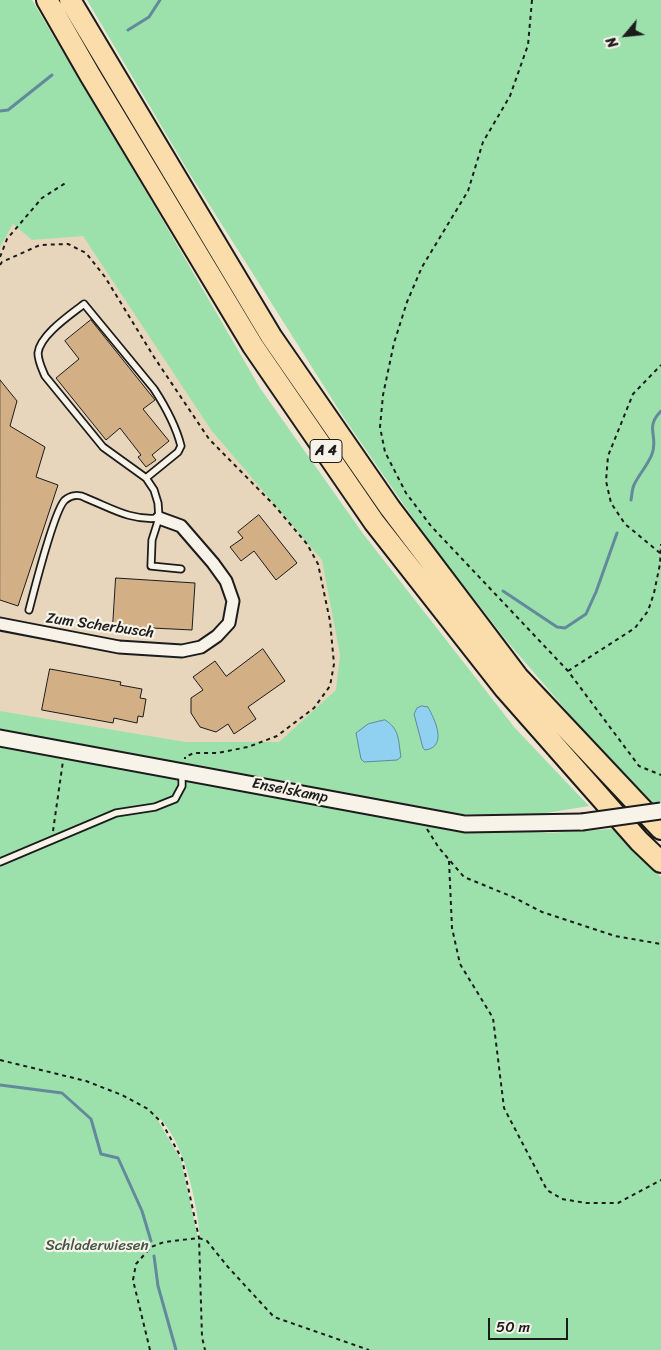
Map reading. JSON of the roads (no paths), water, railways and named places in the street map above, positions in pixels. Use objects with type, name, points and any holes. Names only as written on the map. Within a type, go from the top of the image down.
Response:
[{"type":"highway","name":"A 4","points":[[47,0],[252,346],[374,522],[504,689],[639,841],[661,862]]},
{"type":"highway","name":"A 4","points":[[70,0],[271,336],[390,508],[518,677],[661,829]]},
{"type":"main road","name":"Enselskamp","points":[[0,738],[465,824],[582,822],[661,812]]},
{"type":"street","name":"Zum Scherbusch","points":[[0,624],[119,647],[182,651],[201,647],[217,636],[229,623],[233,601],[226,581],[181,526],[159,518]]},
{"type":"lane","points":[[146,478],[178,452],[181,446],[179,438],[154,389],[84,304],[48,335],[42,343],[38,353],[40,365],[46,376],[103,447],[146,478],[154,490],[158,503],[159,518],[152,540],[151,566],[181,570]]},
{"type":"lane","points":[[28,610],[56,516],[63,502],[69,497],[84,496],[116,512],[134,518],[159,518]]},
{"type":"lane","points":[[0,862],[116,813],[155,807],[175,799],[182,786],[182,772]]},
{"type":"water","points":[[422,706],[428,707],[438,732],[436,744],[432,748],[425,750],[414,714],[417,708]]},
{"type":"water","points":[[385,720],[396,731],[401,757],[397,760],[364,762],[361,759],[356,733],[368,724]]},
{"type":"waterway","points":[[128,30],[149,17],[160,0]]},
{"type":"waterway","points":[[0,111],[8,110],[52,75]]},
{"type":"waterway","points":[[631,500],[634,485],[652,454],[654,448],[653,422],[661,411]]},
{"type":"waterway","points":[[503,591],[557,627],[565,628],[586,614],[617,533]]},
{"type":"waterway","points":[[0,1085],[62,1093],[91,1119],[101,1154],[118,1158],[142,1211],[151,1241]]},
{"type":"waterway","points":[[154,1256],[158,1286],[176,1350]]},
{"type":"park label","name":"Schladerwiesen","points":[[97,1246]]}]
